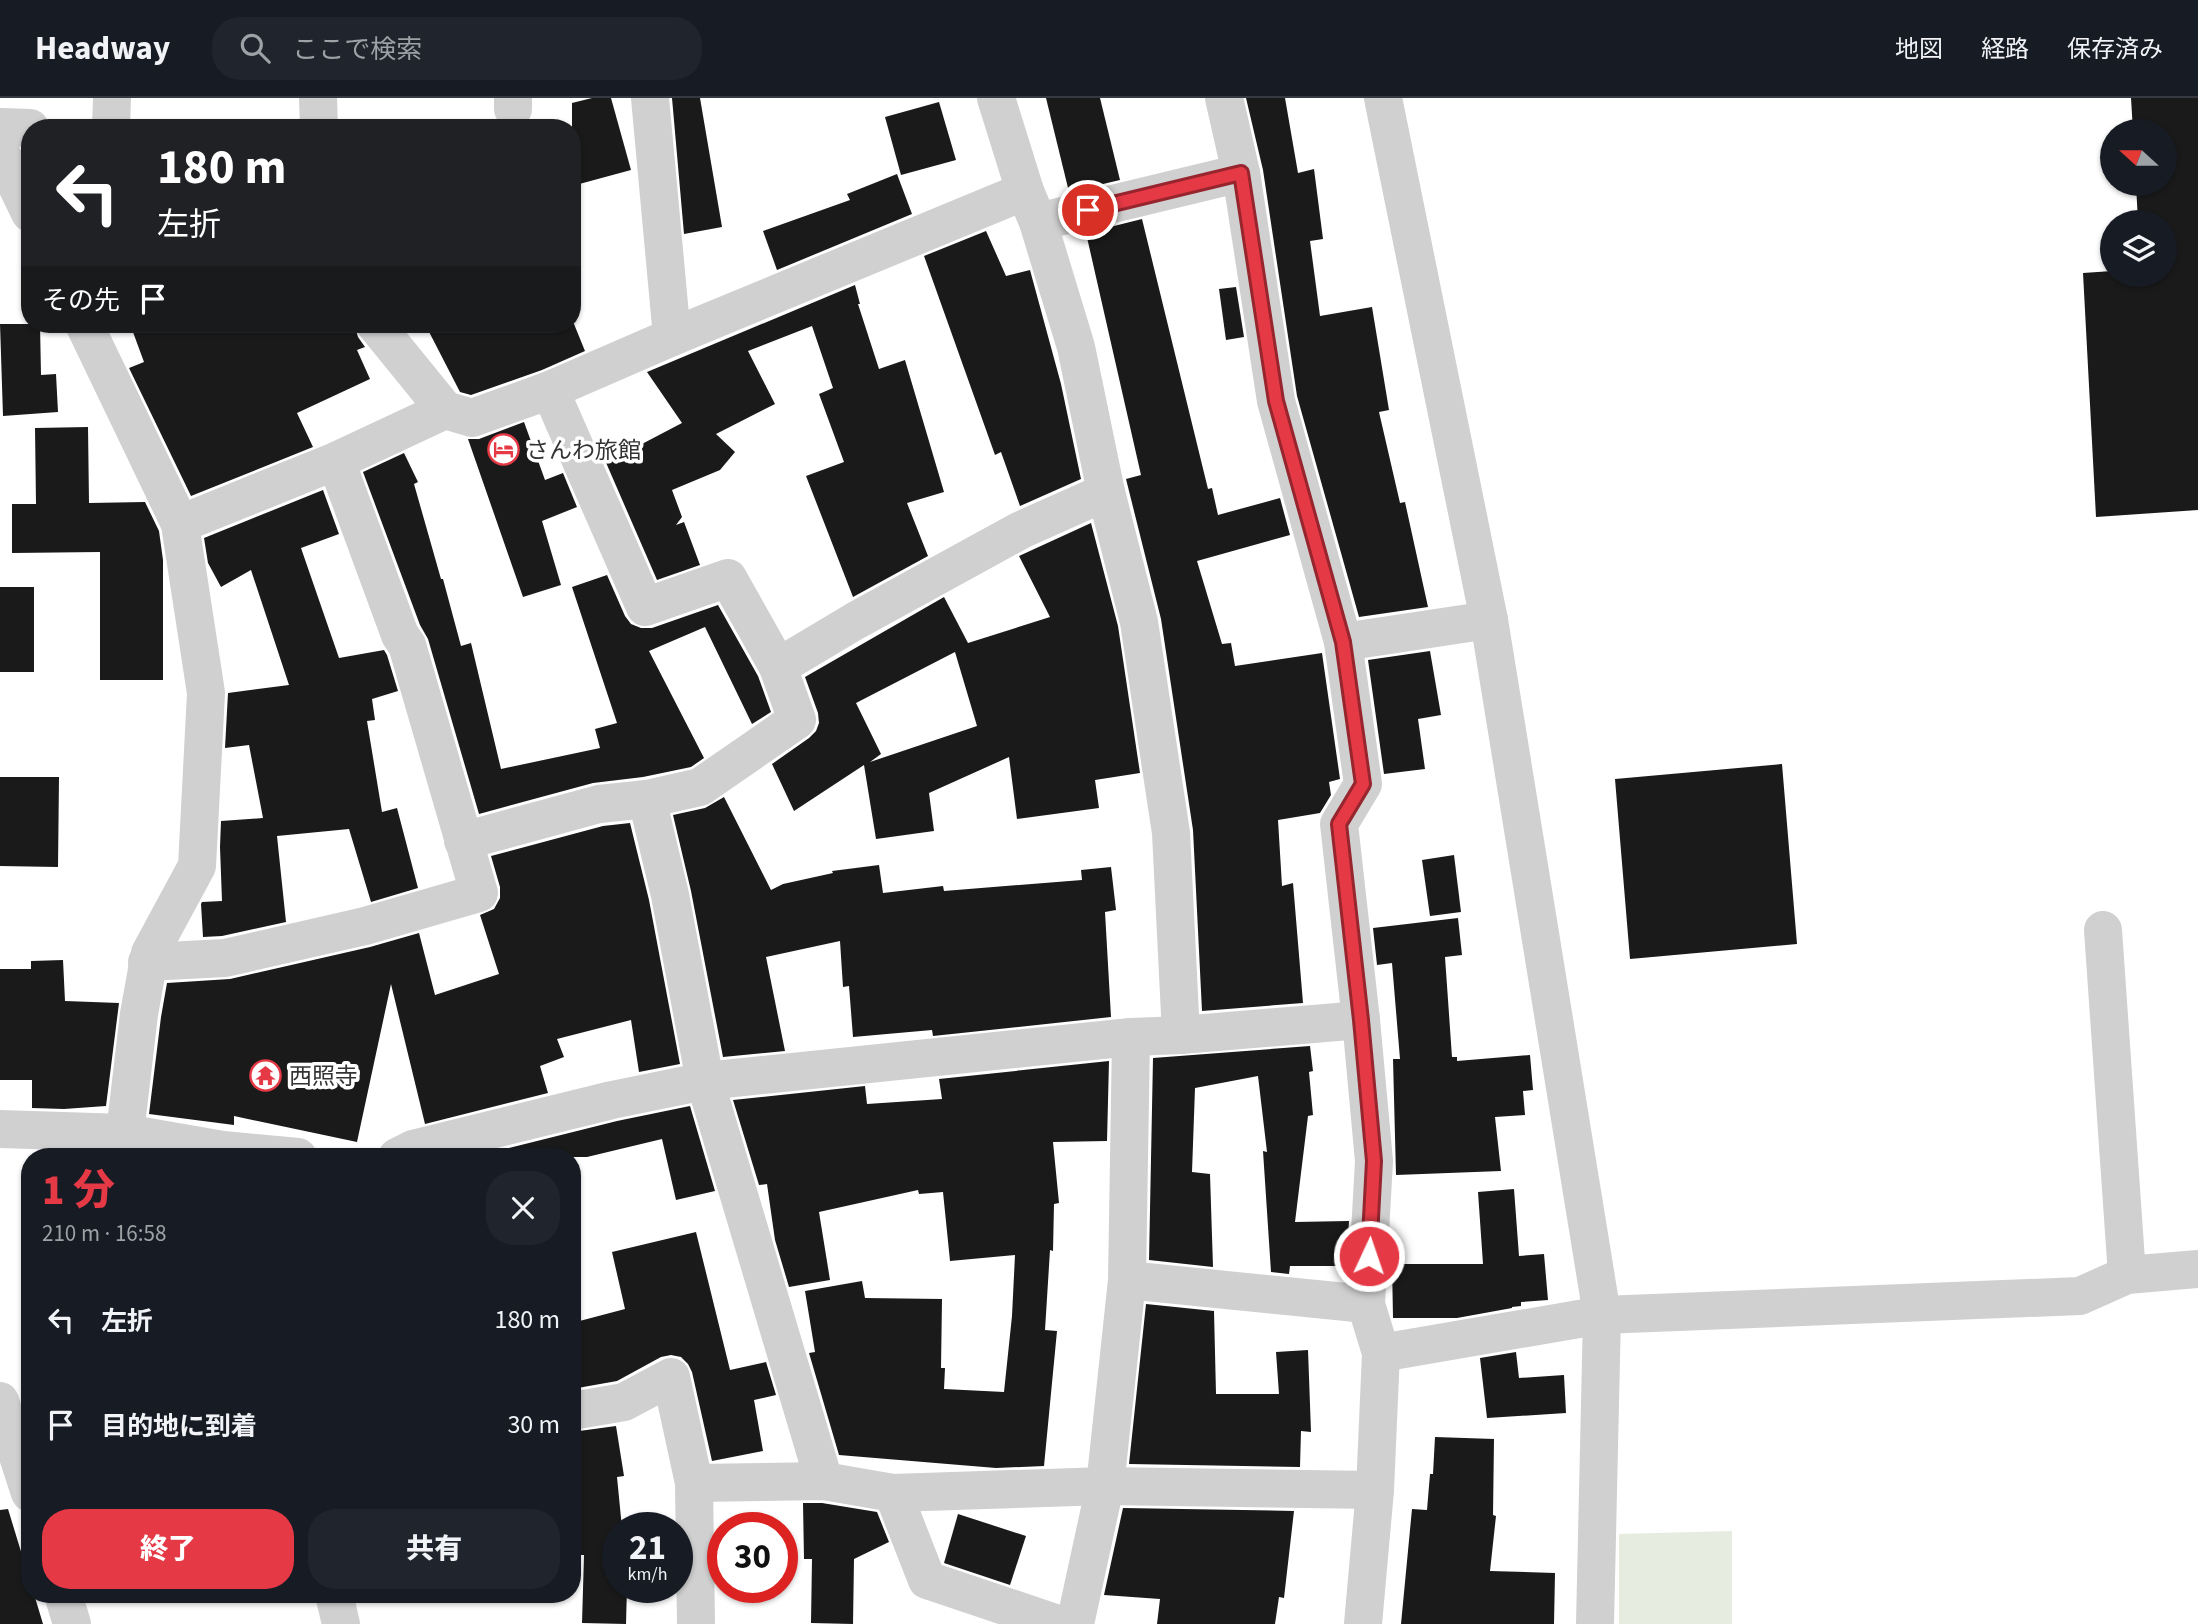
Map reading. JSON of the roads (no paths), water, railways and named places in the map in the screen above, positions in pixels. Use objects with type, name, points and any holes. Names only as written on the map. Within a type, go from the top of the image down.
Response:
[{"type":"street","points":[[111,119],[112,98]]},
{"type":"street","points":[[318,98],[319,119]]},
{"type":"street","points":[[650,98],[673,337]]},
{"type":"street","points":[[996,98],[1076,347],[1107,492],[1139,622],[1167,804],[1176,916],[1181,1035]]},
{"type":"street","points":[[1224,98],[1241,173],[1276,401],[1343,642],[1363,784],[1339,824],[1374,1161],[1366,1304],[1381,1353],[1376,1490],[1363,1624]]},
{"type":"street","points":[[1383,98],[1489,620],[1602,1315],[1595,1624]]},
{"type":"street","points":[[0,141],[2,127],[21,128]]},
{"type":"street","points":[[0,151],[21,194]]},
{"type":"street","points":[[382,333],[444,411],[472,418],[550,390],[673,337],[1031,207],[1241,173]]},
{"type":"street","points":[[87,333],[180,524],[205,693],[197,866],[150,953],[139,1014],[125,1133]]},
{"type":"street","points":[[463,841],[599,804],[647,799],[700,788],[797,720],[778,667],[728,578],[645,607],[550,390]]},
{"type":"street","points":[[180,524],[335,461],[444,411]]},
{"type":"street","points":[[148,962],[225,958],[365,926],[479,893],[407,645],[400,635],[335,461]]},
{"type":"street","points":[[778,667],[855,621],[1021,530],[1107,492]]},
{"type":"street","points":[[1343,642],[1489,620]]},
{"type":"street","points":[[647,799],[670,895],[705,1081],[824,1481]]},
{"type":"street","points":[[2103,930],[2127,1275]]},
{"type":"street","points":[[417,1148],[612,1100],[705,1081],[1131,1037],[1361,1020]]},
{"type":"street","points":[[1075,1624],[1105,1486],[1127,1280],[1131,1037]]},
{"type":"street","points":[[0,1129],[125,1133],[199,1148]]},
{"type":"street","points":[[1381,1353],[1602,1315],[2080,1296],[2127,1275],[2198,1269]]},
{"type":"street","points":[[1127,1280],[1366,1304]]},
{"type":"street","points":[[581,1409],[624,1402],[671,1377],[694,1483],[696,1624]]},
{"type":"street","points":[[0,1401],[21,1465]]},
{"type":"street","points":[[694,1483],[824,1481],[893,1493],[1105,1486],[1376,1490]]},
{"type":"street","points":[[893,1493],[927,1580],[1058,1624]]},
{"type":"street","points":[[66,1603],[72,1624]]},
{"type":"street","points":[[336,1603],[341,1624]]},
{"type":"place","name":"さんわ旅館","points":[[503,450]]},
{"type":"place","name":"西照寺","points":[[266,1076]]}]
